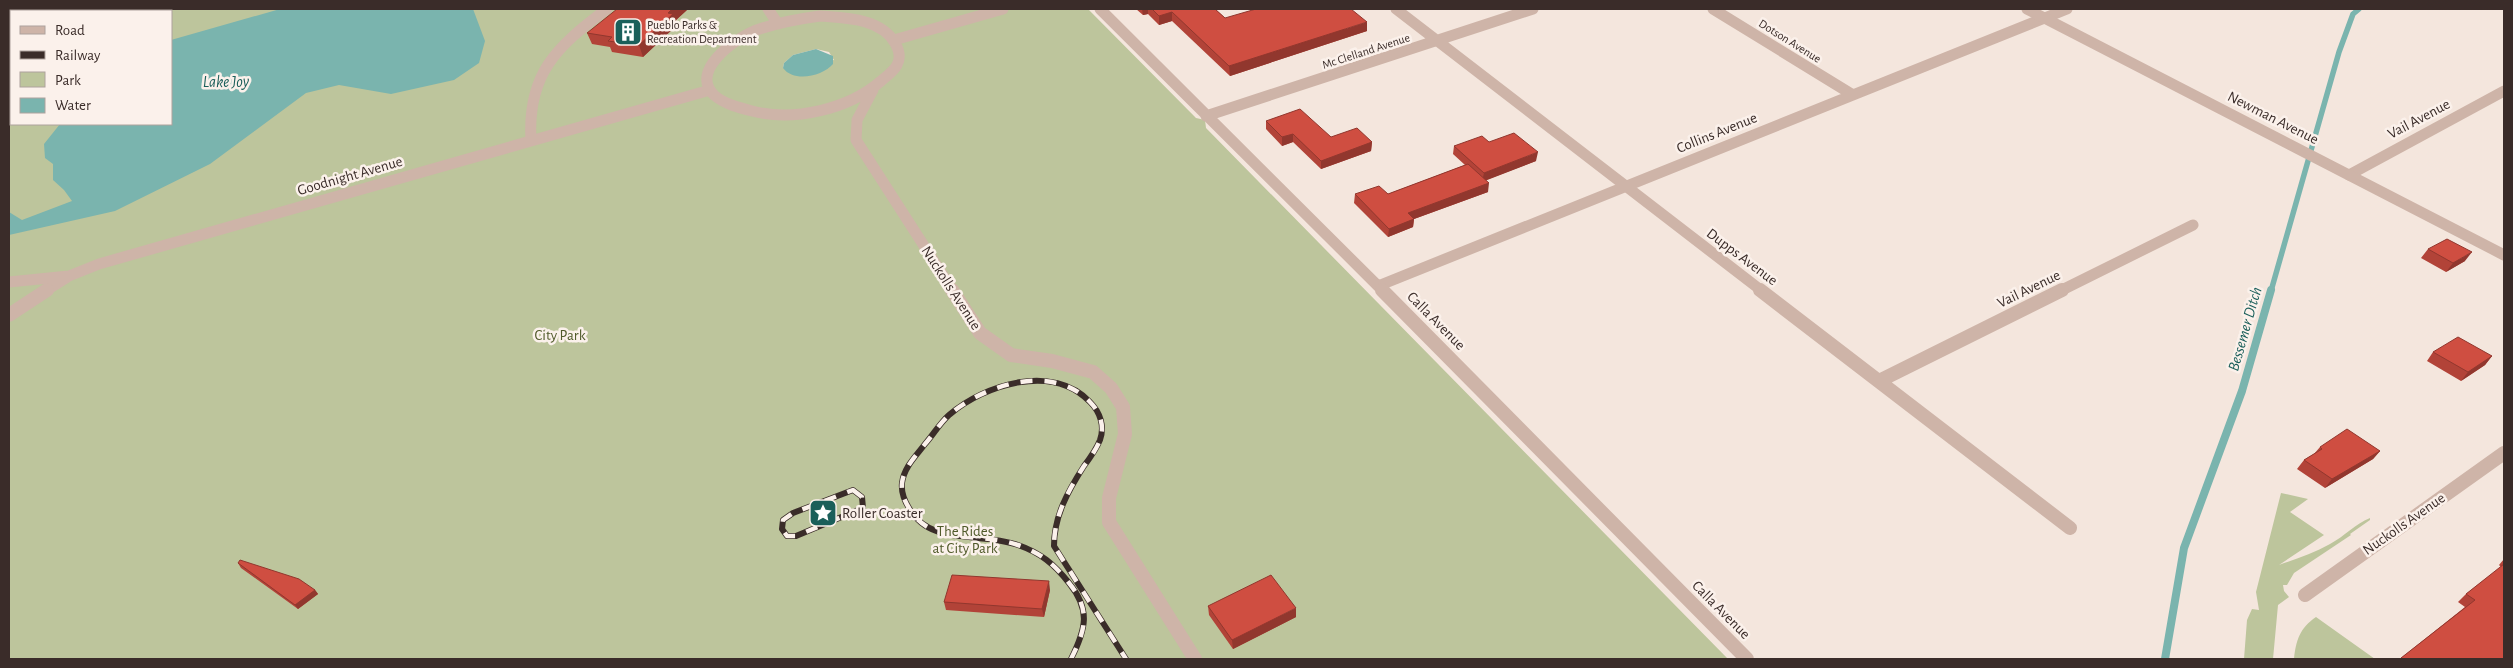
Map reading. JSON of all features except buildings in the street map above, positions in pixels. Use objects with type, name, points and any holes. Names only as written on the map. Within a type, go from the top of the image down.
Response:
[{"type":"street","points":[[531,141],[529,115],[532,94],[548,62],[577,31],[607,9]]},
{"type":"street","points":[[768,9],[778,24]]},
{"type":"street","points":[[894,40],[1003,9]]},
{"type":"street","name":"Calla Avenue","points":[[1100,9],[1378,286],[1747,659]]},
{"type":"street","name":"Dupps Avenue","points":[[1396,9],[2070,528]]},
{"type":"street","name":"Mc Clelland Avenue","points":[[1206,116],[1533,9]]},
{"type":"street","name":"Dotson Avenue","points":[[1713,9],[1853,95]]},
{"type":"street","name":"Newman Avenue","points":[[2027,9],[2504,255]]},
{"type":"street","name":"Collins Avenue","points":[[1378,286],[2066,9]]},
{"type":"street","points":[[820,16],[850,18],[880,28],[894,40],[899,56],[897,66],[873,90],[828,109],[806,113],[766,114],[744,110],[721,100],[710,90],[708,81],[711,66],[717,56],[736,40],[768,26],[820,16]]},
{"type":"street","name":"Goodnight Avenue","points":[[9,316],[69,276],[99,264],[710,90]]},
{"type":"street","name":"Nuckolls Avenue","points":[[873,90],[858,115],[853,128],[856,140],[980,333],[1011,355],[1052,361],[1093,372],[1111,388],[1123,407],[1125,434],[1109,498],[1110,522],[1195,659]]},
{"type":"street","name":"Vail Avenue","points":[[2349,175],[2504,91]]},
{"type":"street","name":"Vail Avenue","points":[[1879,381],[2193,225]]},
{"type":"street","points":[[9,282],[69,276]]},
{"type":"street","name":"Nuckolls Avenue","points":[[2305,595],[2504,453]]},
{"type":"green space","name":"City Park","points":[[9,9],[1088,9],[1196,118],[1205,120],[1206,128],[1728,659],[9,659]],"holes":[[[816,49],[829,52],[834,60],[783,68],[784,63],[793,55]]]},
{"type":"green space","points":[[2281,493],[2308,499],[2290,512],[2324,535],[2279,565],[2324,547],[2360,523],[2370,518],[2370,520],[2294,573],[2287,585],[2283,585],[2284,591],[2289,597],[2278,605],[2273,659],[2244,659],[2247,620],[2252,609],[2259,610],[2256,592]]},
{"type":"green space","points":[[2316,617],[2375,659],[2294,659],[2300,635]]},
{"type":"water","name":"Lake Joy","points":[[280,9],[473,9],[485,41],[479,63],[454,80],[391,94],[339,85],[306,93],[210,164],[115,211],[9,235],[9,212],[22,220],[72,201],[53,180],[53,164],[45,158],[44,144],[59,125],[172,125],[172,40]]},
{"type":"water","points":[[816,49],[833,56],[833,64],[823,72],[801,76],[788,73],[783,68],[784,63],[793,55]]},
{"type":"waterway","name":"Bessemer Ditch","points":[[2271,291],[2339,52],[2353,14],[2359,9]]},
{"type":"waterway","name":"Bessemer Ditch","points":[[2165,659],[2184,548],[2242,391],[2271,290]]},
{"type":"railway","points":[[1071,659],[1083,629],[1083,611],[1076,593],[1058,570],[1040,556],[1018,545],[1003,541],[957,536],[930,528],[918,520],[907,505],[902,493],[903,477],[914,457],[949,415],[981,394],[1019,382],[1039,381],[1057,383],[1075,390],[1090,402],[1099,415],[1102,424],[1100,440],[1063,504],[1056,524],[1054,546],[1126,659]]},
{"type":"railway","points":[[853,490],[862,497],[863,508],[796,536],[787,536],[782,529],[783,520],[793,513],[853,490]]},
{"type":"place","name":"Pueblo Parks & Recreation Department","points":[[628,32]]},
{"type":"place","name":"Roller Coaster","points":[[823,513]]},
{"type":"park label","name":"The Rides at City Park","points":[[965,540]]}]
